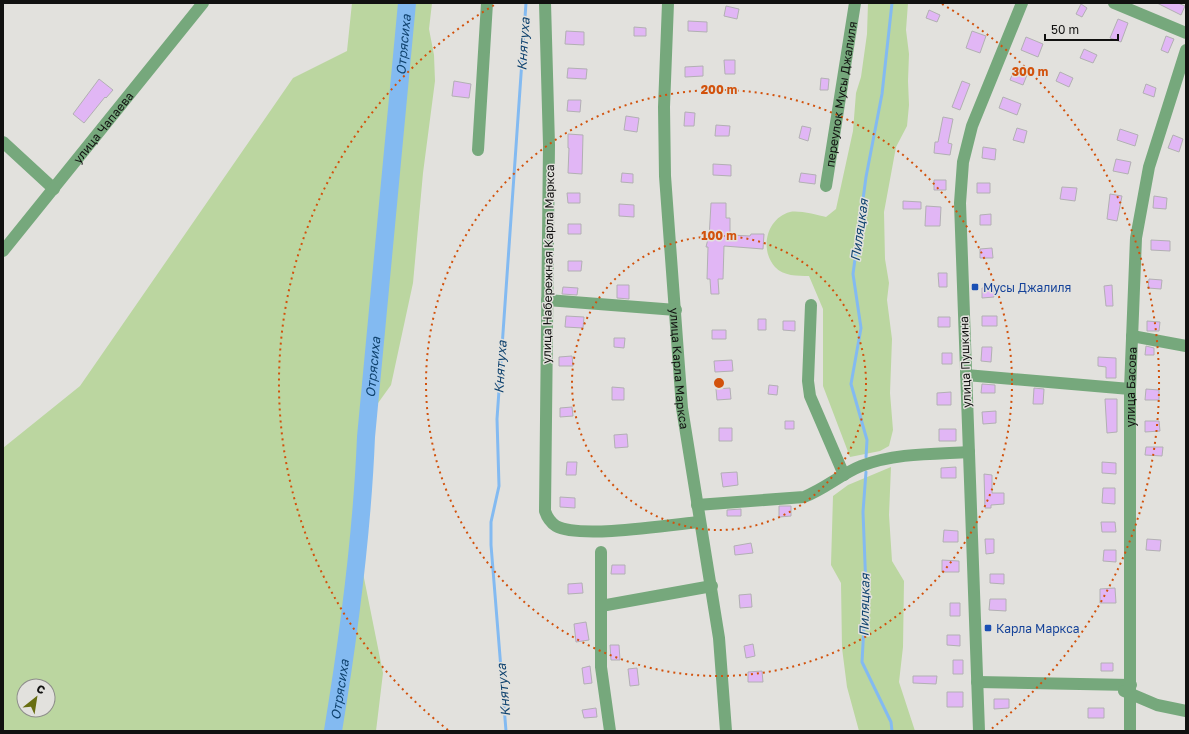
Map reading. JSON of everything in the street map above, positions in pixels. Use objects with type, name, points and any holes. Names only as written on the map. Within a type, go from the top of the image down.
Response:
[{"type":"street","name":"улица Чапаева","points":[[3,251],[203,3]]},
{"type":"street","points":[[478,150],[487,3]]},
{"type":"street","name":"улица Набережная Карла Маркса","points":[[545,3],[549,145],[545,511],[551,523],[563,529],[581,532],[699,522]]},
{"type":"street","name":"улица Карла Маркса","points":[[668,3],[664,142],[665,176],[682,408],[699,522],[712,586],[719,638],[726,731]]},
{"type":"street","name":"переулок Мусы Джалиля","points":[[826,186],[855,3]]},
{"type":"street","name":"улица Пушкина","points":[[979,731],[960,202],[962,162],[972,126],[1022,3]]},
{"type":"street","points":[[1114,3],[1186,33]]},
{"type":"street","name":"улица Басова","points":[[1130,731],[1130,389],[1136,238],[1143,194],[1162,122],[1186,50]]},
{"type":"street","points":[[3,142],[54,189]]},
{"type":"street","points":[[547,300],[676,310]]},
{"type":"street","points":[[811,305],[808,381],[810,396],[844,475]]},
{"type":"street","points":[[1132,336],[1186,346]]},
{"type":"street","points":[[966,375],[1130,389]]},
{"type":"street","points":[[697,504],[804,497],[816,492],[861,466],[892,458],[968,452]]},
{"type":"street","points":[[601,552],[601,681],[610,731]]},
{"type":"street","points":[[601,606],[712,586]]},
{"type":"street","points":[[977,682],[1113,685],[1131,689],[1157,705],[1186,711]]},
{"type":"green space","points":[[352,3],[432,3],[429,29],[434,55],[435,81],[423,173],[413,283],[391,385],[368,417],[352,518],[383,673],[376,731],[3,731],[3,448],[80,386],[293,78],[347,51]]},
{"type":"green space","points":[[868,3],[908,3],[906,30],[909,54],[909,105],[907,126],[896,147],[884,212],[885,259],[889,283],[887,300],[892,339],[890,393],[893,430],[889,446],[880,451],[850,457],[823,386],[823,309],[809,276],[791,275],[778,270],[770,260],[767,252],[767,243],[771,227],[782,215],[790,212],[798,212],[826,217],[836,209],[853,131],[856,93],[861,77],[867,34]]},
{"type":"green space","points":[[891,467],[889,515],[892,561],[904,581],[903,647],[899,682],[915,731],[859,731],[847,687],[842,648],[841,583],[831,565],[833,496],[848,485]]},
{"type":"building","points":[[1157,3],[1178,3],[1185,6],[1181,15]]},
{"type":"building","points":[[1081,4],[1087,8],[1082,17],[1076,14]]},
{"type":"building","points":[[726,6],[739,9],[737,19],[724,16]]},
{"type":"building","points":[[929,10],[940,15],[937,22],[926,18]]},
{"type":"building","points":[[1118,19],[1128,23],[1121,42],[1110,38]]},
{"type":"building","points":[[688,21],[707,22],[707,32],[688,31]]},
{"type":"building","points":[[634,27],[646,28],[646,36],[634,36]]},
{"type":"building","points":[[566,31],[584,32],[584,45],[565,44]]},
{"type":"building","points":[[972,31],[986,36],[980,53],[966,48]]},
{"type":"building","points":[[1166,36],[1174,39],[1168,53],[1161,50]]},
{"type":"building","points":[[1026,37],[1043,44],[1038,57],[1021,50]]},
{"type":"building","points":[[1084,49],[1097,55],[1093,63],[1080,58]]},
{"type":"building","points":[[724,60],[735,60],[735,74],[725,74]]},
{"type":"building","points":[[703,66],[703,76],[685,77],[685,67]]},
{"type":"building","points":[[568,68],[587,69],[586,79],[567,78]]},
{"type":"building","points":[[1014,70],[1027,75],[1023,85],[1010,80]]},
{"type":"building","points":[[1060,72],[1073,78],[1069,87],[1056,81]]},
{"type":"building","points":[[821,78],[829,79],[828,90],[820,90]]},
{"type":"building","points":[[99,79],[113,90],[106,98],[105,97],[84,123],[73,114]]},
{"type":"building","points":[[454,81],[471,84],[469,98],[452,96]]},
{"type":"building","points":[[962,81],[970,84],[960,110],[952,107]]},
{"type":"building","points":[[1146,84],[1156,88],[1154,97],[1143,93]]},
{"type":"building","points":[[1003,97],[1021,104],[1017,115],[999,108]]},
{"type":"building","points":[[568,100],[581,100],[580,112],[567,111]]},
{"type":"building","points":[[685,112],[695,113],[694,126],[684,126]]},
{"type":"building","points":[[626,116],[639,118],[637,132],[624,130]]},
{"type":"building","points":[[943,117],[953,119],[948,143],[952,144],[950,155],[934,153],[935,142],[938,142]]},
{"type":"building","points":[[716,125],[730,126],[729,136],[715,136]]},
{"type":"building","points":[[802,126],[811,128],[808,141],[799,138]]},
{"type":"building","points":[[1017,128],[1027,131],[1024,143],[1013,140]]},
{"type":"building","points":[[1120,129],[1138,135],[1135,146],[1117,140]]},
{"type":"building","points":[[568,134],[583,135],[582,174],[568,173]]},
{"type":"building","points":[[1173,135],[1183,139],[1179,152],[1168,148]]},
{"type":"building","points":[[983,147],[996,149],[995,160],[982,158]]},
{"type":"building","points":[[1116,159],[1131,162],[1128,174],[1113,171]]},
{"type":"building","points":[[713,164],[731,165],[731,176],[713,175]]},
{"type":"building","points":[[622,173],[633,174],[633,183],[621,182]]},
{"type":"building","points":[[801,173],[816,175],[815,184],[799,182]]},
{"type":"building","points":[[934,180],[946,180],[946,190],[934,190]]},
{"type":"building","points":[[977,183],[990,183],[990,193],[977,193]]},
{"type":"building","points":[[1062,187],[1077,188],[1075,201],[1060,199]]},
{"type":"building","points":[[567,193],[580,193],[580,203],[568,203]]},
{"type":"building","points":[[1110,194],[1122,196],[1117,221],[1107,219]]},
{"type":"building","points":[[1154,196],[1167,198],[1166,209],[1153,208]]},
{"type":"building","points":[[903,201],[921,202],[921,209],[903,209]]},
{"type":"building","points":[[711,203],[726,203],[726,218],[730,218],[730,235],[750,236],[751,234],[764,234],[763,249],[724,246],[723,279],[718,279],[719,294],[711,294],[710,279],[707,279],[708,247],[706,247],[709,239]]},
{"type":"building","points":[[619,204],[634,205],[634,217],[619,216]]},
{"type":"building","points":[[926,206],[941,207],[940,226],[925,226]]},
{"type":"building","points":[[991,214],[991,225],[980,225],[980,215]]},
{"type":"building","points":[[568,224],[581,224],[581,234],[568,234]]},
{"type":"building","points":[[1151,240],[1170,241],[1170,251],[1151,250]]},
{"type":"building","points":[[992,248],[993,258],[980,258],[980,249]]},
{"type":"building","points":[[568,261],[582,261],[581,271],[568,271]]},
{"type":"building","points":[[938,273],[947,273],[947,287],[939,287]]},
{"type":"building","points":[[1149,279],[1162,280],[1161,289],[1148,288]]},
{"type":"building","points":[[617,285],[629,285],[629,299],[617,298]]},
{"type":"building","points":[[1112,285],[1113,306],[1106,306],[1104,286]]},
{"type":"building","points":[[563,287],[578,288],[577,295],[562,294]]},
{"type":"building","points":[[982,288],[994,288],[994,297],[982,298]]},
{"type":"building","points":[[566,316],[584,317],[583,328],[565,327]]},
{"type":"building","points":[[982,316],[997,316],[997,326],[982,326]]},
{"type":"building","points":[[938,317],[950,317],[950,327],[938,327]]},
{"type":"building","points":[[758,319],[766,319],[766,330],[758,330]]},
{"type":"building","points":[[783,321],[795,321],[795,331],[783,330]]},
{"type":"building","points":[[1147,321],[1160,322],[1159,331],[1147,331]]},
{"type":"building","points":[[712,330],[726,330],[726,339],[712,339]]},
{"type":"building","points":[[614,338],[625,338],[624,348],[614,347]]},
{"type":"building","points":[[1146,346],[1154,348],[1154,355],[1145,355]]},
{"type":"building","points":[[982,347],[992,347],[991,362],[981,361]]},
{"type":"building","points":[[942,353],[952,353],[952,364],[942,364]]},
{"type":"building","points":[[572,356],[573,366],[559,366],[559,357]]},
{"type":"building","points":[[1098,357],[1116,358],[1116,378],[1106,378],[1106,367],[1098,366]]},
{"type":"building","points":[[732,360],[733,371],[715,372],[714,361]]},
{"type":"building","points":[[982,384],[995,385],[995,393],[981,393]]},
{"type":"building","points":[[769,385],[778,386],[777,395],[768,394]]},
{"type":"building","points":[[612,387],[624,388],[624,400],[612,400]]},
{"type":"building","points":[[730,388],[731,399],[717,400],[716,389]]},
{"type":"building","points":[[1034,388],[1044,389],[1043,404],[1033,404]]},
{"type":"building","points":[[1146,389],[1159,390],[1159,400],[1145,400]]},
{"type":"building","points":[[951,392],[951,405],[937,405],[937,393]]},
{"type":"building","points":[[1105,399],[1117,399],[1117,432],[1107,433]]},
{"type":"building","points":[[572,407],[573,416],[560,417],[560,408]]},
{"type":"building","points":[[996,411],[996,423],[983,424],[982,412]]},
{"type":"building","points":[[785,421],[794,421],[794,429],[785,429]]},
{"type":"building","points":[[1145,421],[1159,421],[1160,431],[1145,432]]},
{"type":"building","points":[[719,428],[732,428],[732,441],[719,441]]},
{"type":"building","points":[[939,429],[956,429],[956,441],[939,441]]},
{"type":"building","points":[[627,434],[628,447],[615,448],[614,435]]},
{"type":"building","points":[[1146,447],[1163,447],[1162,456],[1145,455]]},
{"type":"building","points":[[567,462],[577,462],[576,475],[566,475]]},
{"type":"building","points":[[1102,462],[1116,463],[1116,474],[1102,473]]},
{"type":"building","points":[[956,467],[956,478],[941,478],[941,468]]},
{"type":"building","points":[[737,472],[738,485],[723,487],[721,473]]},
{"type":"building","points":[[984,474],[992,475],[992,493],[1004,493],[1004,504],[991,505],[991,508],[985,508]]},
{"type":"building","points":[[1103,488],[1115,488],[1115,504],[1102,503]]},
{"type":"building","points":[[560,497],[575,498],[575,508],[560,507]]},
{"type":"building","points":[[779,506],[791,506],[791,516],[779,517]]},
{"type":"building","points":[[741,509],[741,516],[727,516],[727,510]]},
{"type":"building","points":[[1101,522],[1115,522],[1116,532],[1102,532]]},
{"type":"building","points":[[944,530],[958,531],[958,542],[943,542]]},
{"type":"building","points":[[985,539],[994,539],[994,553],[986,554]]},
{"type":"building","points":[[1147,539],[1161,540],[1160,551],[1146,550]]},
{"type":"building","points":[[751,543],[753,553],[735,555],[734,546]]},
{"type":"building","points":[[1104,550],[1116,550],[1116,562],[1103,561]]},
{"type":"building","points":[[942,560],[959,561],[959,572],[942,572]]},
{"type":"building","points":[[612,565],[625,565],[625,574],[611,574]]},
{"type":"building","points":[[990,574],[1004,574],[1004,584],[990,583]]},
{"type":"building","points":[[582,583],[583,593],[568,594],[568,584]]},
{"type":"building","points":[[1115,588],[1116,603],[1100,603],[1100,589]]},
{"type":"building","points":[[751,594],[752,607],[740,608],[739,595]]},
{"type":"building","points":[[990,599],[1006,599],[1006,611],[989,610]]},
{"type":"building","points":[[950,603],[960,603],[960,616],[950,616]]},
{"type":"building","points":[[586,622],[589,640],[576,642],[574,624]]},
{"type":"building","points":[[947,635],[960,635],[960,646],[947,645]]},
{"type":"building","points":[[753,644],[755,656],[746,658],[744,646]]},
{"type":"building","points":[[610,645],[619,645],[620,660],[611,660]]},
{"type":"building","points":[[953,660],[963,660],[963,674],[953,674]]},
{"type":"building","points":[[1101,663],[1113,663],[1113,671],[1101,671]]},
{"type":"building","points":[[590,666],[592,683],[584,684],[582,668]]},
{"type":"building","points":[[637,668],[639,685],[630,686],[628,669]]},
{"type":"building","points":[[762,671],[763,682],[748,682],[748,672]]},
{"type":"building","points":[[913,676],[937,676],[936,684],[913,683]]},
{"type":"building","points":[[947,692],[963,692],[963,707],[947,707]]},
{"type":"building","points":[[994,699],[1009,699],[1009,708],[994,709]]},
{"type":"building","points":[[596,708],[597,717],[584,718],[582,710]]},
{"type":"building","points":[[1088,708],[1104,708],[1104,718],[1088,718]]},
{"type":"waterway","name":"Отрясиха","points":[[333,731],[358,548],[366,437],[407,3]]},
{"type":"waterway","name":"Княтуха","points":[[506,731],[491,545],[491,522],[499,486],[497,419],[526,3]]},
{"type":"waterway","name":"Пиляцкая","points":[[866,457],[867,440],[851,384],[861,328],[853,274],[866,177],[882,94],[892,3]]},
{"type":"waterway","name":"Пиляцкая","points":[[866,472],[863,512],[866,589],[862,662],[891,722],[892,731]]},
{"type":"place","name":"Мусы Джалиля","points":[[975,287]]},
{"type":"place","name":"Карла Маркса","points":[[988,628]]}]
